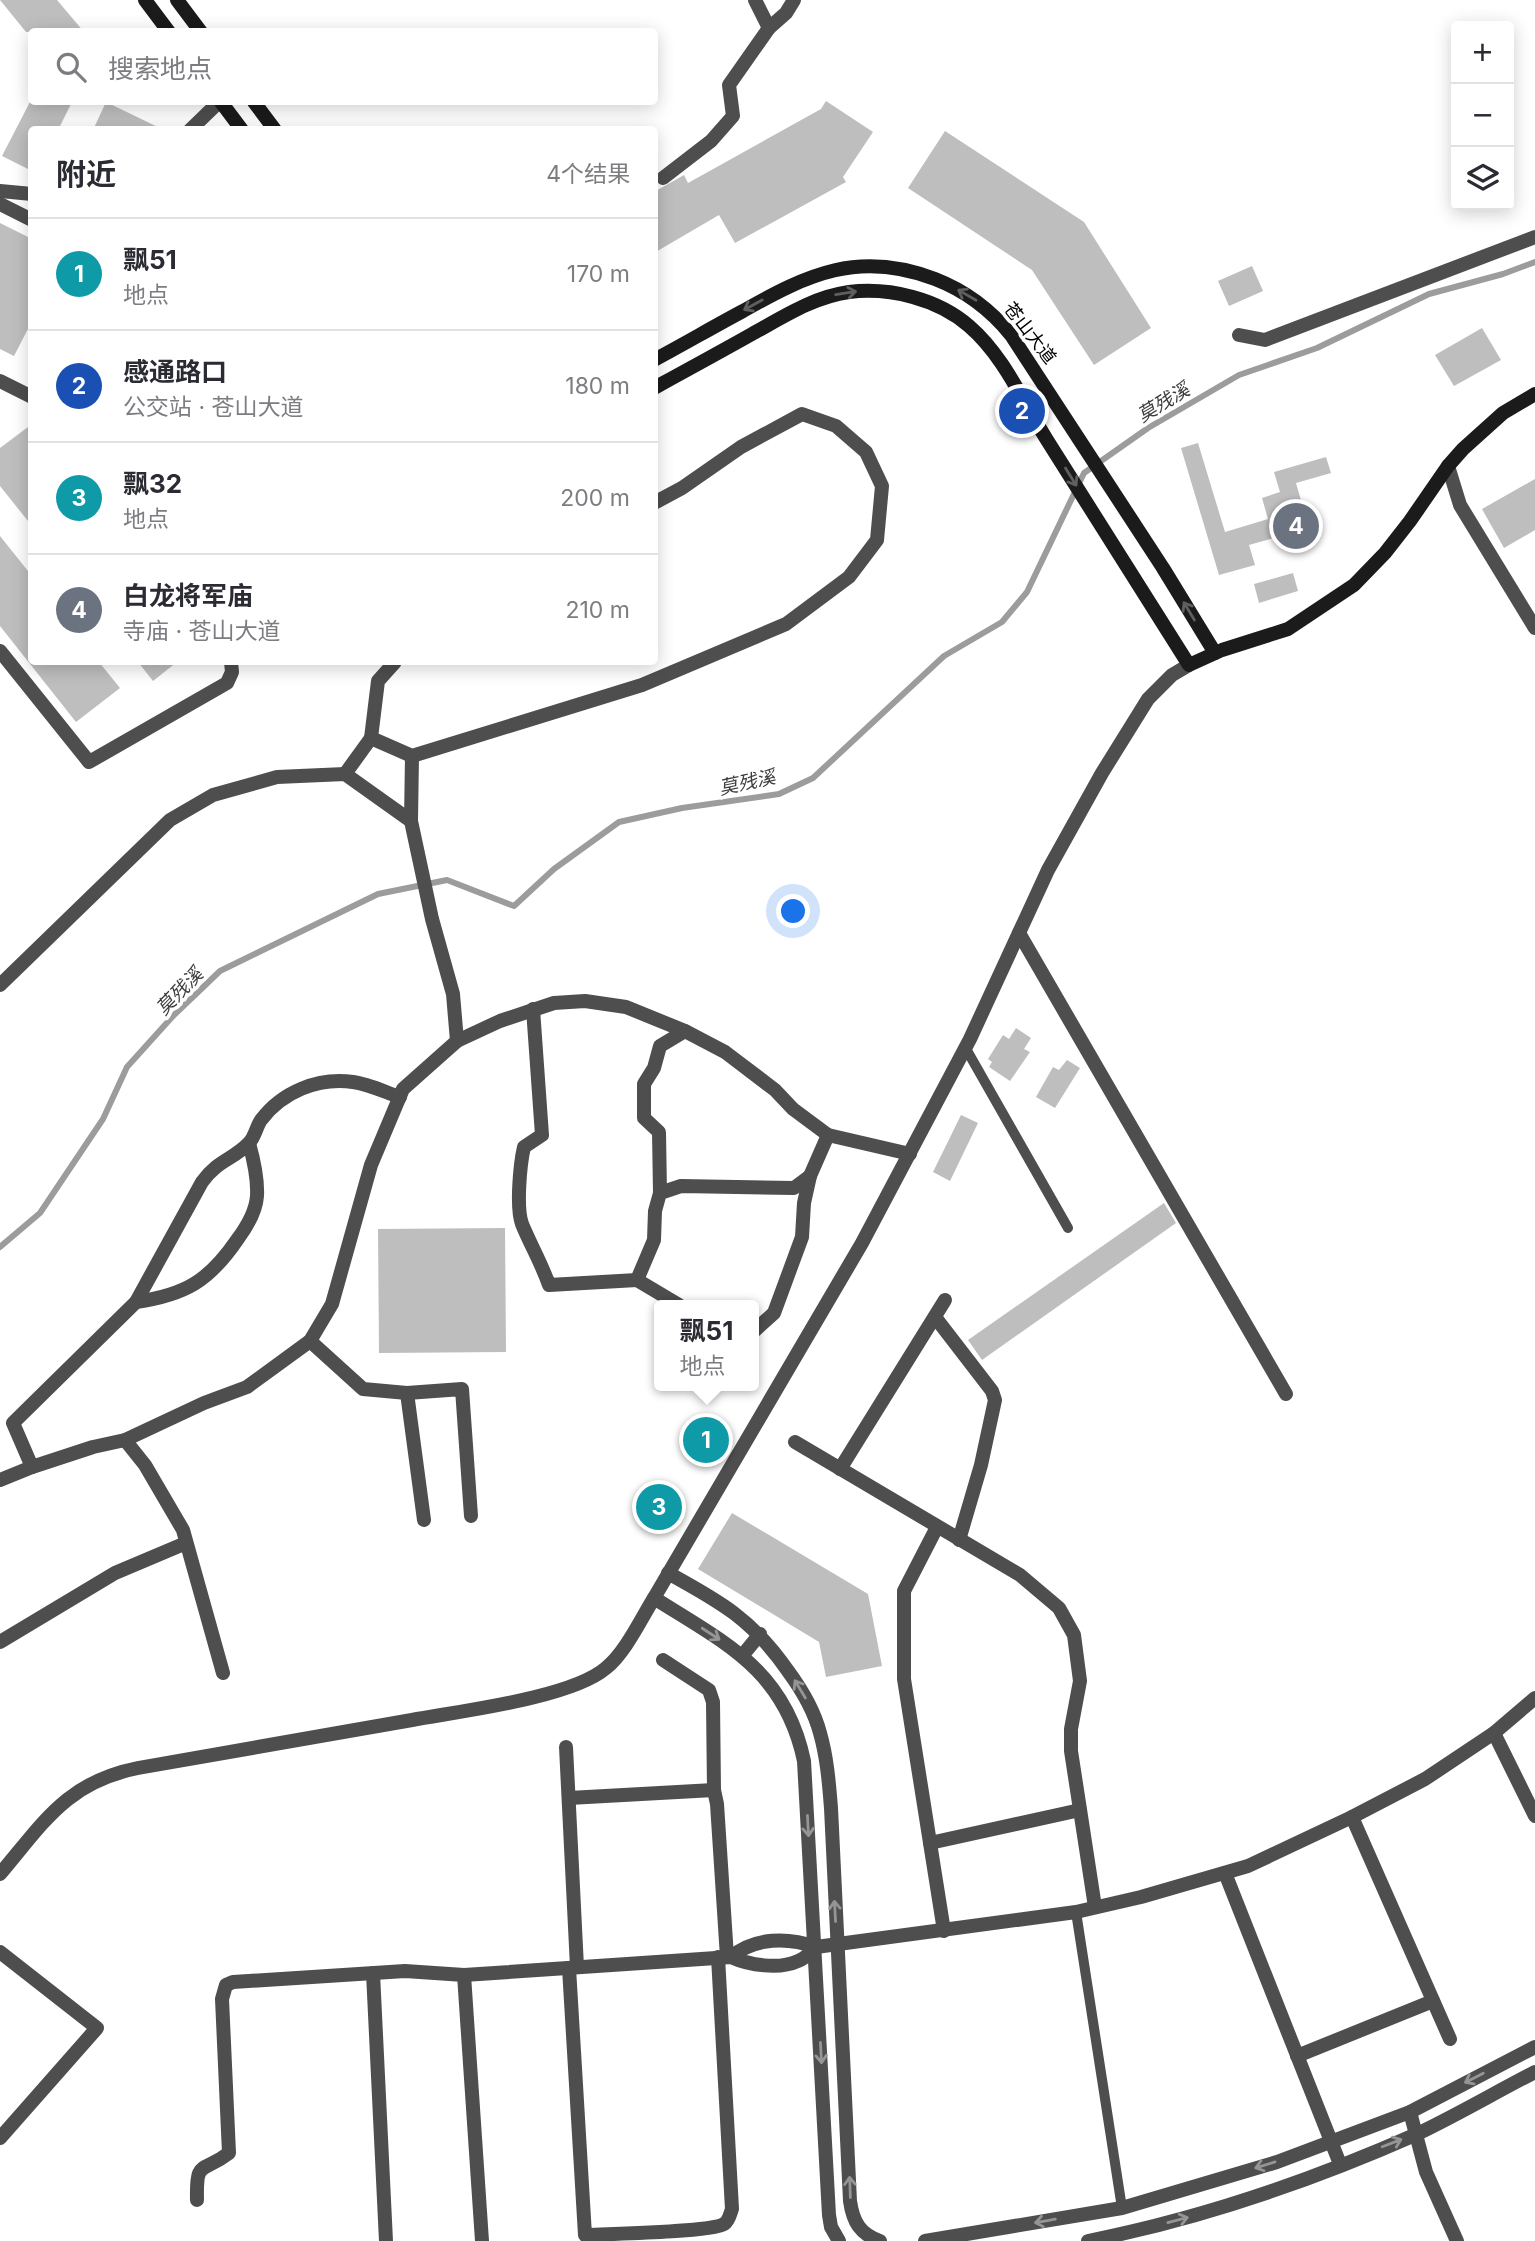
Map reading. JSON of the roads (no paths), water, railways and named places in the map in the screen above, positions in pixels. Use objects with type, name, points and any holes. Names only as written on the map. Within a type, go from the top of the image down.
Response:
[{"type":"main road","points":[[145,0],[166,28]]},
{"type":"main road","points":[[177,0],[198,28]]},
{"type":"main road","points":[[222,105],[239,126]]},
{"type":"main road","points":[[256,105],[272,126]]},
{"type":"main road","name":"苍山大道","points":[[658,358],[798,281],[844,268],[884,267],[919,273],[938,280],[985,307],[1011,335],[1163,568],[1215,653]]},
{"type":"main road","points":[[658,386],[808,304],[847,292],[882,292],[929,303],[969,326],[991,350],[1189,665],[1215,653],[1277,634],[1299,624],[1354,585],[1410,522],[1448,466],[1489,424],[1535,394]]},
{"type":"street","points":[[755,0],[769,29]]},
{"type":"street","points":[[663,178],[711,141],[733,116],[729,85],[769,29],[786,13],[794,0]]},
{"type":"street","points":[[194,126],[217,105]]},
{"type":"street","points":[[0,191],[28,194]]},
{"type":"street","points":[[0,204],[28,218]]},
{"type":"street","points":[[1238,335],[1265,340],[1535,237]]},
{"type":"street","points":[[0,381],[28,395]]},
{"type":"street","points":[[371,738],[412,756],[642,685],[786,624],[849,577],[877,540],[882,486],[866,452],[836,426],[802,414],[741,447],[682,488],[658,501]]},
{"type":"street","points":[[1448,466],[1460,505],[1535,628]]},
{"type":"street","points":[[0,651],[89,762],[227,683],[232,672],[231,665]]},
{"type":"street","points":[[345,774],[371,738],[378,681],[393,665]]},
{"type":"street","points":[[0,1874],[53,1812],[70,1796],[103,1777],[138,1768],[499,1704],[581,1683],[607,1668],[654,1598],[862,1243],[965,1047],[1048,870],[1130,726],[1156,690],[1189,665]]},
{"type":"street","points":[[412,756],[411,821],[432,919],[453,994],[457,1041]]},
{"type":"street","points":[[0,985],[170,820],[213,795],[276,777],[345,774],[411,821]]},
{"type":"street","points":[[1018,933],[1286,1394]]},
{"type":"street","points":[[0,1480],[32,1466],[125,1440],[204,1403],[247,1387],[310,1341],[332,1304],[371,1165],[403,1090],[457,1041],[533,1009],[554,1003],[585,1001],[626,1007],[685,1031],[726,1052],[828,1135],[910,1154]]},
{"type":"street","points":[[533,1009],[542,1135],[524,1147],[520,1167],[521,1221],[541,1260],[549,1285],[637,1280],[671,1300]]},
{"type":"street","points":[[637,1280],[654,1240],[655,1210],[660,1192],[659,1132],[644,1118],[644,1084],[654,1068],[660,1046],[685,1031]]},
{"type":"street","points":[[32,1466],[13,1423],[136,1302],[212,1168],[249,1143],[262,1120],[287,1096],[319,1082],[354,1082],[400,1097]]},
{"type":"street","points":[[759,1329],[774,1312],[802,1237],[804,1203],[810,1176],[828,1135]]},
{"type":"street","points":[[136,1302],[165,1298],[204,1279],[222,1263],[245,1230],[257,1199],[257,1175],[249,1143]]},
{"type":"street","points":[[660,1192],[681,1186],[794,1188],[810,1176]]},
{"type":"street","points":[[840,1469],[946,1300]]},
{"type":"street","points":[[935,1317],[992,1391],[995,1400],[984,1453],[959,1540]]},
{"type":"street","points":[[310,1341],[363,1389],[407,1393],[462,1389],[471,1516]]},
{"type":"street","points":[[407,1393],[424,1520]]},
{"type":"street","points":[[125,1440],[145,1465],[183,1530],[223,1672]]},
{"type":"street","points":[[795,1442],[1020,1575],[1059,1608],[1074,1635],[1080,1681],[1071,1751],[1095,1907]]},
{"type":"street","points":[[937,1527],[905,1591],[904,1679],[944,1931]]},
{"type":"street","points":[[0,1642],[115,1573],[186,1543]]},
{"type":"street","points":[[668,1573],[733,1611],[760,1634],[800,1688],[820,1732],[828,1781],[850,2202],[856,2225],[870,2239]]},
{"type":"street","points":[[654,1598],[759,1670],[773,1686],[801,1743],[816,1947],[829,2215],[831,2227],[839,2241]]},
{"type":"street","points":[[742,1656],[760,1634]]},
{"type":"street","points":[[566,1747],[585,2235],[723,2225],[729,2219],[732,2209],[725,1957],[718,1804],[714,1790],[713,1702],[709,1690],[663,1660]]},
{"type":"street","points":[[725,1957],[746,1946],[776,1940],[797,1940],[816,1947],[1076,1912],[1248,1866],[1425,1779],[1494,1733],[1535,1698]]},
{"type":"street","points":[[1494,1733],[1535,1816]]},
{"type":"street","points":[[569,1798],[714,1790]]},
{"type":"street","points":[[930,1843],[1080,1810]]},
{"type":"street","points":[[1352,1817],[1450,2039]]},
{"type":"street","points":[[1225,1873],[1340,2164]]},
{"type":"street","points":[[197,2200],[197,2173],[200,2168],[229,2153],[222,1998],[226,1985],[233,1982],[423,1971],[464,1975],[725,1957],[746,1963],[784,1965],[798,1962],[816,1947]]},
{"type":"street","points":[[0,1952],[97,2028],[0,2138]]},
{"type":"street","points":[[373,1973],[386,2241]]},
{"type":"street","points":[[464,1975],[482,2241]]},
{"type":"street","points":[[1297,2056],[1433,2001]]},
{"type":"street","points":[[925,2241],[1122,2208],[1277,2162],[1409,2112],[1535,2047]]},
{"type":"street","points":[[1088,2241],[1192,2216],[1289,2185],[1417,2133],[1535,2072]]},
{"type":"street","points":[[1409,2112],[1426,2172],[1457,2241]]},
{"type":"lane","points":[[965,1047],[1068,1228]]},
{"type":"lane","points":[[1076,1912],[1122,2208]]},
{"type":"waterway","name":"莫残溪","points":[[0,1247],[40,1213],[103,1119],[127,1067],[173,1016],[220,971],[378,894],[447,880],[514,906],[554,869],[619,822],[682,808],[779,794],[813,778],[944,656],[1002,622],[1027,592],[1084,473],[1148,428],[1239,375],[1317,348],[1429,294],[1503,274],[1535,262]]},
{"type":"place","name":"感通路口","points":[[1022,411]]},
{"type":"place","name":"白龙将军庙","points":[[1296,526]]},
{"type":"place","name":"飘51","points":[[706,1440]]},
{"type":"place","name":"飘32","points":[[659,1507]]}]
